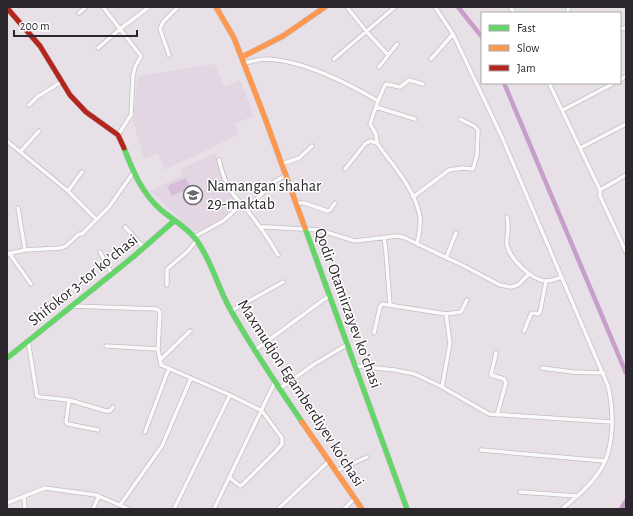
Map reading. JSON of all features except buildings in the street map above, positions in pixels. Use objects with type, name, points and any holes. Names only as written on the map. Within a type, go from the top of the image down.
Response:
[{"type":"street","points":[[79,14],[86,7]]},
{"type":"street","points":[[7,8],[40,46],[70,95],[86,112],[118,135],[130,118],[132,109],[133,76],[135,67],[142,56],[103,7]]},
{"type":"street","points":[[98,48],[149,7]]},
{"type":"street","points":[[169,55],[160,29],[163,22],[178,7]]},
{"type":"street","name":"Qodir Otamirzayev koʻchasi","points":[[216,7],[234,38],[242,57],[407,509]]},
{"type":"street","points":[[242,57],[283,36],[325,7]]},
{"type":"street","points":[[347,7],[388,55]]},
{"type":"street","points":[[334,59],[395,7]]},
{"type":"street","points":[[435,7],[453,34],[501,136],[604,373],[610,394],[612,432],[605,461],[600,472],[562,509]]},
{"type":"street","points":[[431,59],[453,34]]},
{"type":"street","points":[[379,67],[398,44]]},
{"type":"street","points":[[244,63],[264,59],[294,63],[351,86],[378,101]]},
{"type":"street","points":[[417,244],[420,216],[413,197],[399,173],[377,143],[376,134],[370,124],[386,84],[400,87],[409,80],[423,84]]},
{"type":"street","points":[[29,105],[37,97],[61,82]]},
{"type":"street","points":[[550,84],[600,190],[602,199],[626,252]]},
{"type":"street","points":[[563,110],[612,84]]},
{"type":"street","points":[[376,107],[415,119]]},
{"type":"street","points":[[413,197],[449,170],[463,168],[473,169],[477,155],[478,130],[474,126],[460,119]]},
{"type":"street","points":[[580,148],[626,124]]},
{"type":"street","points":[[21,152],[39,131]]},
{"type":"street","name":"Maxmudjon Egamberdiyev koʻchasi","points":[[118,135],[139,185],[149,199],[196,239],[202,248],[231,311],[275,382],[362,509]]},
{"type":"street","points":[[7,141],[84,205],[96,219]]},
{"type":"street","points":[[345,169],[365,144],[370,141],[377,143]]},
{"type":"street","points":[[282,164],[299,158],[312,146]]},
{"type":"street","points":[[219,160],[228,186],[233,195],[262,228],[278,255]]},
{"type":"street","points":[[68,191],[82,172]]},
{"type":"street","points":[[30,284],[8,253],[26,250],[61,248],[66,246],[79,234],[82,234],[108,207],[133,173]]},
{"type":"street","points":[[246,209],[274,182],[286,175]]},
{"type":"street","points":[[600,190],[626,175]]},
{"type":"street","points":[[296,203],[304,203],[328,211],[331,210],[335,203]]},
{"type":"street","points":[[167,285],[166,271],[168,267],[181,258],[196,239],[223,221],[242,204]]},
{"type":"street","points":[[18,208],[26,250]]},
{"type":"street","points":[[507,217],[508,230],[506,239],[508,248],[518,265],[538,279],[546,281],[562,277]]},
{"type":"street","name":"Shifokor 3-tor koʼchasi","points":[[7,358],[144,248],[174,221]]},
{"type":"street","points":[[262,228],[267,226],[327,232],[355,241],[384,237],[403,237],[500,285],[511,287],[518,285],[529,274]]},
{"type":"street","points":[[125,227],[144,248]]},
{"type":"street","points":[[446,258],[456,233]]},
{"type":"street","points":[[384,237],[390,305]]},
{"type":"street","points":[[100,252],[112,274]]},
{"type":"street","points":[[524,331],[531,314],[538,314],[540,312],[546,281]]},
{"type":"street","points":[[231,311],[283,282]]},
{"type":"street","points":[[255,350],[330,295]]},
{"type":"street","points":[[374,333],[381,305],[384,304],[446,314],[461,312],[467,300]]},
{"type":"street","points":[[72,306],[157,309],[160,312],[158,349],[161,365],[230,395],[262,411],[282,438],[282,444],[242,485],[240,486],[230,478]]},
{"type":"street","points":[[442,387],[450,343],[446,314]]},
{"type":"street","points":[[160,360],[190,332]]},
{"type":"street","points":[[28,340],[37,396],[69,400],[106,411],[110,411],[113,407]]},
{"type":"street","points":[[280,389],[313,365],[348,344]]},
{"type":"street","points":[[106,346],[158,349]]},
{"type":"street","points":[[496,353],[490,374],[504,379],[506,383],[497,415]]},
{"type":"street","points":[[356,366],[416,374],[442,387],[484,412],[497,415],[612,422]]},
{"type":"street","points":[[145,432],[169,368]]},
{"type":"street","points":[[542,368],[572,372],[604,373]]},
{"type":"street","points":[[120,505],[162,446],[191,378]]},
{"type":"street","points":[[214,509],[275,382]]},
{"type":"street","points":[[174,509],[230,395]]},
{"type":"street","points":[[69,400],[66,422],[68,424],[98,430]]},
{"type":"street","points":[[481,450],[605,461]]},
{"type":"street","points":[[336,471],[346,465],[367,457]]},
{"type":"street","points":[[278,509],[329,461]]},
{"type":"street","points":[[7,503],[45,488],[99,496],[129,509]]},
{"type":"street","points":[[520,492],[577,496]]},
{"type":"street","points":[[93,509],[99,496]]},
{"type":"street","points":[[24,497],[25,509]]},
{"type":"street","points":[[344,509],[354,498]]},
{"type":"shaded area","points":[[215,64],[224,87],[240,80],[254,116],[235,123],[238,135],[165,170],[158,153],[144,159],[133,121],[138,76]]},
{"type":"shaded area","name":"Namangan shahar 29-maktab","points":[[215,153],[235,200],[226,206],[229,213],[220,220],[198,232],[193,230],[150,191],[182,175],[180,169]]},
{"type":"shaded area","points":[[186,178],[190,188],[172,196],[167,186]]},
{"type":"waterway","points":[[458,7],[481,36]]},
{"type":"waterway","points":[[504,84],[626,373]]},
{"type":"waterway","points":[[621,509],[626,501]]},
{"type":"traffic: fast","points":[[124,148],[135,174],[148,197],[161,210],[191,234],[204,251],[237,322],[264,366],[302,422]]},
{"type":"traffic: fast","points":[[7,358],[133,257],[174,221]]},
{"type":"traffic: fast","points":[[305,228],[407,509]]},
{"type":"traffic: slow","points":[[216,7],[234,38],[305,228]]},
{"type":"traffic: slow","points":[[242,57],[283,36],[325,7]]},
{"type":"traffic: slow","points":[[302,422],[362,509]]},
{"type":"traffic: jam","points":[[7,8],[40,46],[70,95],[86,112],[118,135],[124,148]]},
{"type":"place","name":"Namangan shahar 29-maktab","points":[[193,195]]}]
